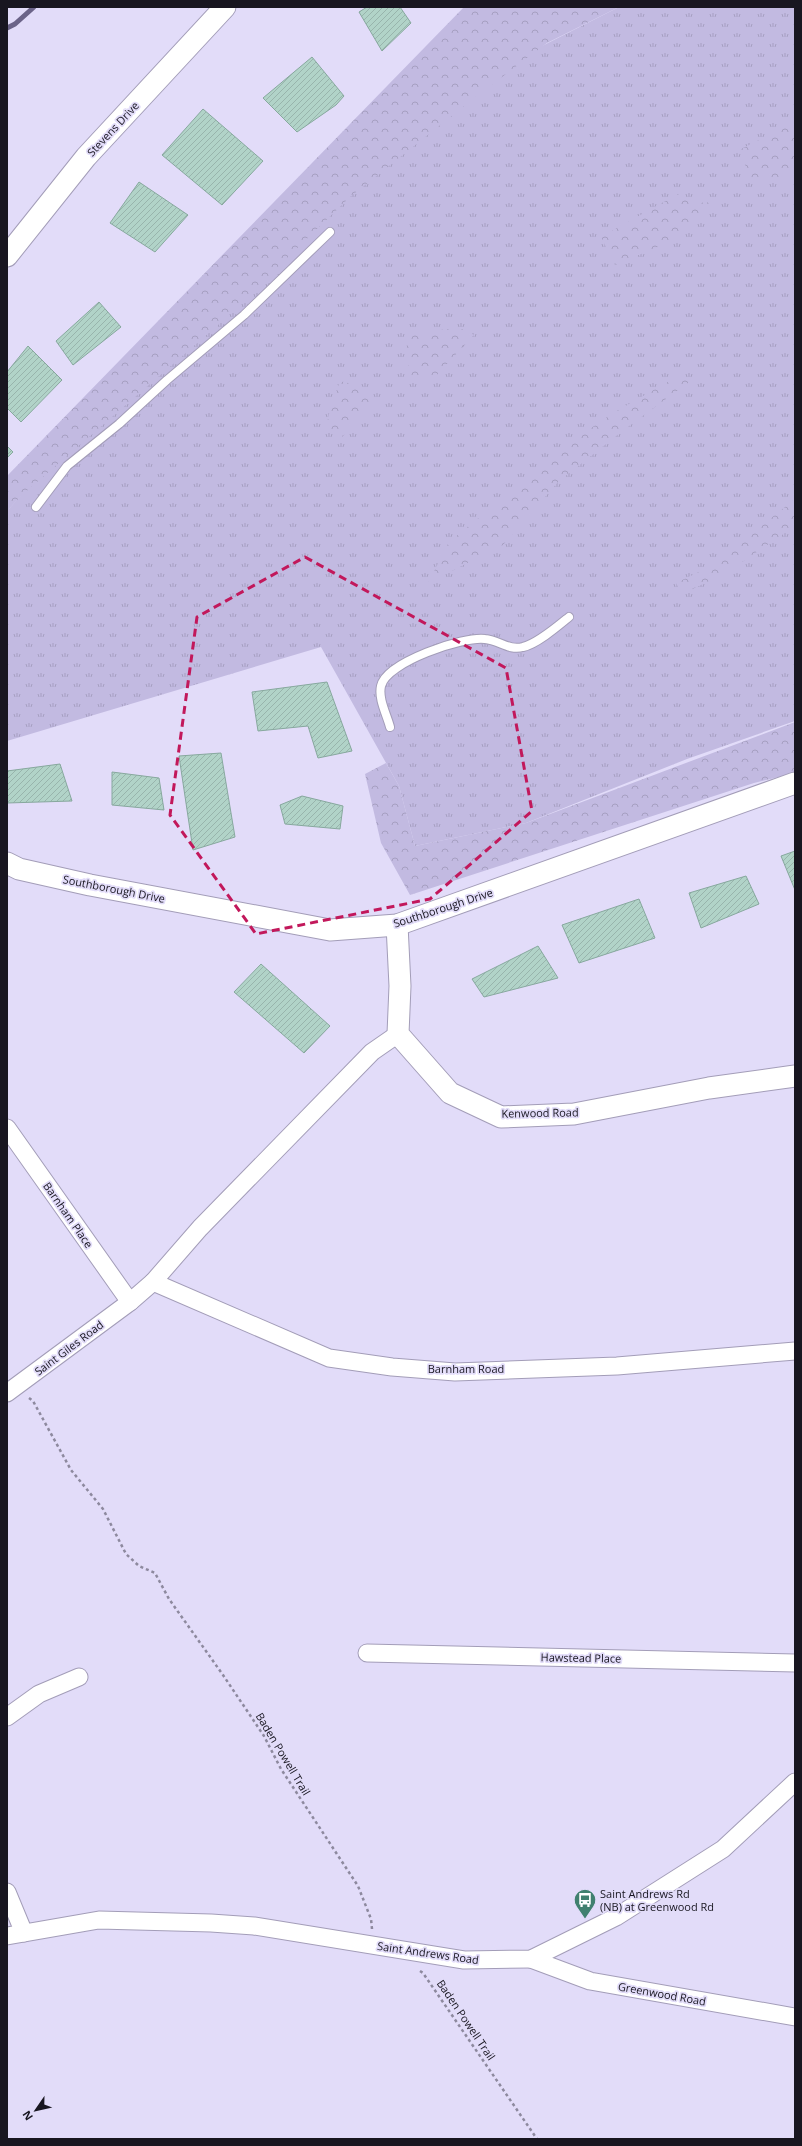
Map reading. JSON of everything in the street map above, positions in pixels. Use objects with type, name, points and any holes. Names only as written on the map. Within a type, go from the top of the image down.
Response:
[{"type":"street","name":"Stevens Drive","points":[[7,256],[86,157],[225,7]]},
{"type":"street","name":"Southborough Drive","points":[[7,863],[19,869],[90,885],[330,930],[398,925],[795,783]]},
{"type":"street","points":[[130,1302],[153,1282],[200,1228],[372,1052],[398,1034],[400,986],[398,925]]},
{"type":"street","name":"Kenwood Road","points":[[398,1034],[450,1093],[501,1117],[574,1114],[709,1088],[795,1076]]},
{"type":"street","name":"Barnham Place","points":[[7,1128],[130,1302]]},
{"type":"street","name":"Barnham Road","points":[[153,1282],[329,1358],[392,1367],[454,1372],[609,1367],[795,1351]]},
{"type":"street","name":"Saint Giles Road","points":[[12,1390],[130,1302]]},
{"type":"street","name":"Hawstead Place","points":[[367,1653],[795,1663]]},
{"type":"street","points":[[7,1717],[40,1694],[79,1677]]},
{"type":"street","name":"Saint Andrews Road","points":[[15,1934],[99,1920],[211,1923],[254,1926],[464,1960],[531,1959],[616,1916],[723,1849],[795,1782]]},
{"type":"street","points":[[7,1892],[15,1934]]},
{"type":"street","name":"Greenwood Road","points":[[531,1959],[590,1981],[795,2017]]},
{"type":"lane","points":[[36,507],[67,466],[119,424],[244,315],[330,232]]},
{"type":"lane","points":[[390,728],[382,702],[380,687],[386,675],[396,667],[419,656],[468,639],[486,639],[508,647],[523,647],[553,629],[569,617]]},
{"type":"path","name":"Baden Powell Trail","points":[[12,1390],[33,1401],[71,1470],[103,1509],[126,1554],[139,1566],[155,1573],[169,1599],[223,1674],[264,1736],[280,1769],[358,1886],[371,1919],[372,1945]]},
{"type":"path","name":"Baden Powell Trail","points":[[417,1969],[423,1972],[537,2139]]},
{"type":"highlighted area","points":[[305,557],[506,668],[532,811],[430,899],[256,934],[170,815],[197,617]]},
{"type":"green space","points":[[464,7],[619,7],[547,43],[473,99],[350,197],[218,325],[22,495],[7,511],[7,476]]},
{"type":"green space","points":[[619,7],[795,7],[795,721],[687,759],[526,823],[415,846],[399,786],[321,647],[7,741],[7,511],[64,447],[461,87]]},
{"type":"green space","points":[[795,122],[795,172],[783,181],[750,177],[739,150]]},
{"type":"green space","points":[[678,194],[692,203],[719,202],[679,238],[615,265],[601,237]]},
{"type":"green space","points":[[460,328],[474,335],[433,379],[409,377],[406,333]]},
{"type":"green space","points":[[680,375],[692,380],[625,429],[558,482],[503,545],[428,583],[449,542],[581,435],[613,413]]},
{"type":"green space","points":[[340,381],[367,388],[373,398],[366,411],[342,437],[325,431],[331,406]]},
{"type":"green space","points":[[795,499],[795,526],[726,573],[682,594],[676,583],[711,566]]},
{"type":"green space","points":[[795,722],[795,773],[754,783],[410,895],[381,843],[365,774],[386,763],[399,786],[415,846],[526,823]]},
{"type":"building","points":[[367,7],[400,7],[411,23],[382,51],[359,12]]},
{"type":"building","points":[[312,57],[344,96],[336,105],[297,132],[263,98]]},
{"type":"building","points":[[203,109],[263,161],[222,205],[162,155]]},
{"type":"building","points":[[139,182],[188,215],[155,252],[110,223]]},
{"type":"building","points":[[99,302],[121,327],[73,365],[56,341]]},
{"type":"building","points":[[28,346],[62,380],[21,422],[7,408],[7,372]]},
{"type":"building","points":[[7,446],[13,452],[7,458]]},
{"type":"building","points":[[327,682],[352,751],[318,758],[308,726],[258,731],[252,692]]},
{"type":"building","points":[[221,753],[235,837],[193,850],[179,756]]},
{"type":"building","points":[[60,764],[72,801],[7,803],[7,771]]},
{"type":"building","points":[[112,772],[159,778],[164,810],[112,805]]},
{"type":"building","points":[[302,796],[343,806],[340,829],[285,824],[280,805]]},
{"type":"building","points":[[795,851],[795,890],[781,856]]},
{"type":"building","points":[[746,876],[759,904],[701,928],[689,893]]},
{"type":"building","points":[[639,899],[655,938],[579,963],[562,925]]},
{"type":"building","points":[[538,946],[558,978],[484,997],[472,979]]},
{"type":"building","points":[[261,964],[330,1026],[304,1053],[234,992]]},
{"type":"waterway","points":[[7,28],[15,24],[34,7]]},
{"type":"place","name":"Saint Andrews Rd (NB) at Greenwood Rd","points":[[585,1920]]}]
